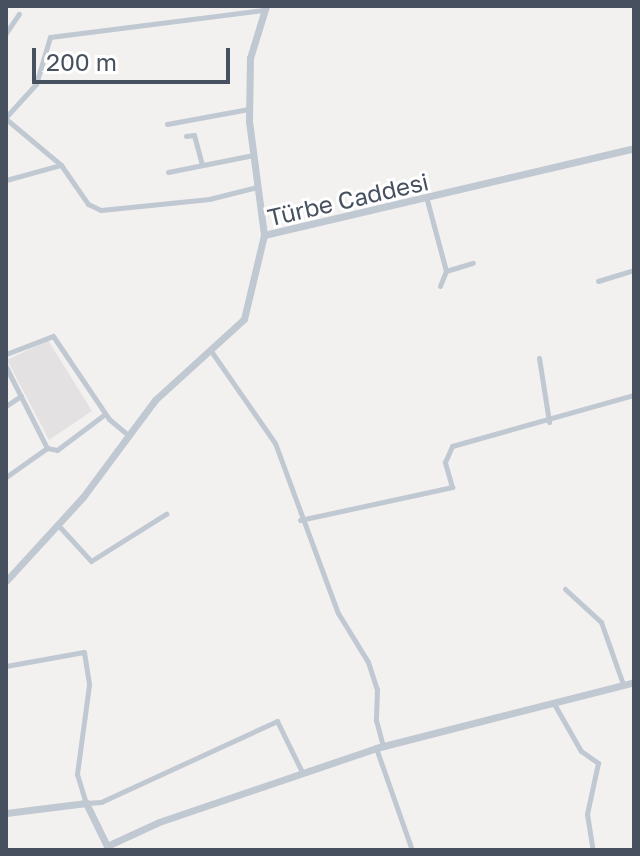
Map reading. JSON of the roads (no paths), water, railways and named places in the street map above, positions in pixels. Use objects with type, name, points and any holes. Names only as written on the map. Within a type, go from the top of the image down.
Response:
[{"type":"street","points":[[257,187],[209,199],[101,210],[88,204],[61,165],[6,118],[36,84],[50,37],[266,8],[250,58],[249,109],[264,235]]},
{"type":"street","points":[[6,33],[19,14]]},
{"type":"street","points":[[167,124],[249,109]]},
{"type":"street","points":[[186,136],[194,135],[202,164]]},
{"type":"street","name":"Türbe Caddesi","points":[[6,581],[58,525],[166,389],[211,351],[247,313],[264,235],[427,200],[634,148]]},
{"type":"street","points":[[168,172],[253,155]]},
{"type":"street","points":[[6,180],[61,165]]},
{"type":"street","points":[[427,200],[446,271],[440,286]]},
{"type":"street","points":[[446,271],[473,263]]},
{"type":"street","points":[[598,281],[634,270]]},
{"type":"street","points":[[6,354],[53,336],[105,414],[128,435]]},
{"type":"street","points":[[211,351],[275,443],[300,520],[338,613],[368,662],[377,689],[379,747],[412,850]]},
{"type":"street","points":[[539,358],[549,422]]},
{"type":"street","points":[[6,367],[47,448]]},
{"type":"street","points":[[300,520],[452,487],[445,462],[452,446],[549,422],[634,395]]},
{"type":"street","points":[[6,406],[21,396]]},
{"type":"street","points":[[6,477],[47,448],[57,450],[105,414]]},
{"type":"street","points":[[58,525],[91,561],[166,514]]},
{"type":"street","points":[[565,589],[601,622],[623,684]]},
{"type":"street","points":[[6,666],[84,652],[89,685],[77,774],[86,803],[107,848]]},
{"type":"street","points":[[96,850],[107,848],[159,822],[379,747],[634,682]]},
{"type":"street","points":[[553,702],[581,751],[598,763],[587,814],[593,850]]},
{"type":"street","points":[[6,813],[101,802],[277,721],[302,772]]}]
